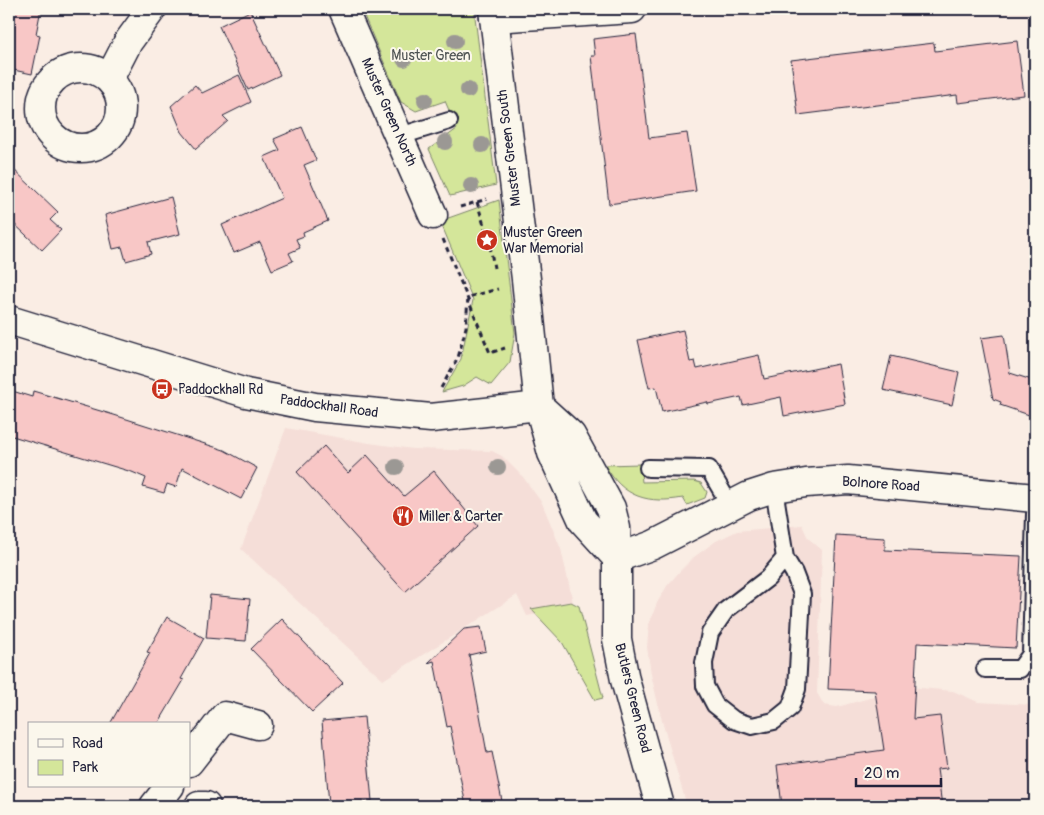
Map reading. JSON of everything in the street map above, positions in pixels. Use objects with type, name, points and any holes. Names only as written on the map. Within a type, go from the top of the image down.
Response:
[{"type":"street","points":[[109,79],[128,42],[152,9]]},
{"type":"street","name":"Muster Green North","points":[[343,9],[433,215]]},
{"type":"street","points":[[493,14],[632,9]]},
{"type":"street","name":"Muster Green South","points":[[493,14],[539,406]]},
{"type":"street","name":"Paddockhall Road","points":[[9,320],[246,393],[315,407],[430,418],[539,406]]},
{"type":"street","points":[[539,406],[552,453],[583,521],[617,558]]},
{"type":"street","name":"Bolnore Road","points":[[617,558],[653,545],[730,504],[774,488],[848,480],[1035,498]]},
{"type":"street","name":"Butlers Green Road","points":[[617,558],[617,639],[625,680],[660,806]]},
{"type":"street","points":[[190,761],[225,716],[258,725]]},
{"type":"street","points":[[154,806],[168,788]]},
{"type":"street","points":[[200,806],[206,806]]},
{"type":"lane","points":[[400,136],[449,121]]},
{"type":"lane","points":[[648,468],[710,469],[730,504]]},
{"type":"lane","points":[[774,488],[785,558],[794,572],[802,594],[797,689],[790,708],[774,721],[752,726],[734,720],[715,705],[705,686],[706,655],[710,633],[726,610],[768,578],[785,558]]},
{"type":"lane","points":[[985,669],[1020,669],[1031,654],[1035,514]]},
{"type":"path","points":[[490,353],[433,215],[514,192]]},
{"type":"path","points":[[477,202],[486,232]]},
{"type":"path","points":[[490,246],[494,270]]},
{"type":"path","points":[[468,297],[498,290],[497,284]]},
{"type":"path","points":[[437,394],[458,358],[466,327],[468,297]]},
{"type":"shaded area","points":[[286,428],[413,449],[492,451],[502,456],[523,477],[542,503],[561,549],[574,607],[527,616],[517,595],[383,680],[241,549]]},
{"type":"shaded area","points":[[802,525],[808,538],[822,550],[817,693],[824,705],[837,707],[910,687],[953,691],[978,702],[1035,705],[1035,806],[687,806],[662,721],[647,647],[649,624],[657,603],[667,586],[680,571],[694,557],[716,541],[737,531]]},
{"type":"green space","name":"Muster Green","points":[[361,9],[474,9],[496,185],[450,196],[429,149],[457,129],[445,101],[416,111],[401,102]]},
{"type":"green space","points":[[499,200],[515,333],[510,362],[491,385],[477,377],[463,386],[442,392],[461,359],[473,300],[440,221]]},
{"type":"green space","points":[[640,464],[642,482],[694,481],[701,483],[707,492],[705,498],[687,505],[683,498],[659,500],[638,496],[620,485],[605,465]]},
{"type":"green space","points":[[571,602],[579,606],[603,698],[595,700],[562,642],[531,609]]},
{"type":"building","points":[[9,9],[41,9],[36,34],[40,35],[32,74],[9,69]]},
{"type":"building","points":[[250,11],[280,75],[248,90],[219,26]]},
{"type":"building","points":[[636,34],[649,138],[687,133],[696,191],[609,204],[591,56],[595,56],[593,39]]},
{"type":"building","points":[[1017,41],[1024,95],[958,103],[957,95],[798,115],[791,60],[934,43],[935,51]]},
{"type":"building","points":[[239,75],[251,102],[223,116],[228,121],[196,149],[182,132],[171,106],[195,85],[202,93]]},
{"type":"building","points":[[302,127],[316,160],[304,165],[328,221],[303,232],[304,236],[296,239],[300,248],[289,253],[293,261],[272,270],[260,242],[234,253],[222,225],[282,198],[264,157],[280,150],[274,139]]},
{"type":"building","points":[[9,165],[58,212],[50,220],[61,230],[42,250],[9,219]]},
{"type":"building","points":[[171,197],[180,234],[148,242],[151,254],[126,261],[122,247],[113,249],[105,215]]},
{"type":"building","points":[[683,330],[690,362],[695,361],[697,369],[759,355],[764,379],[838,364],[845,404],[784,416],[781,397],[743,405],[741,397],[662,412],[656,387],[649,388],[638,340]]},
{"type":"building","points":[[1004,335],[1010,373],[1035,381],[1035,417],[1000,405],[1001,402],[993,399],[981,338]]},
{"type":"building","points":[[891,356],[959,372],[952,405],[883,390]]},
{"type":"building","points":[[9,390],[32,397],[33,391],[114,415],[224,450],[257,468],[241,499],[182,468],[176,487],[167,484],[164,493],[143,487],[146,478],[132,472],[9,435]]},
{"type":"building","name":"Miller & Carter","points":[[324,446],[348,473],[367,455],[404,496],[434,471],[478,526],[405,592],[297,472]]},
{"type":"building","points":[[836,535],[885,538],[885,550],[1021,556],[1016,648],[917,643],[913,719],[940,716],[947,768],[937,769],[942,806],[782,806],[777,765],[884,750],[875,691],[828,689]]},
{"type":"building","points":[[210,595],[250,599],[246,641],[206,638]]},
{"type":"building","points":[[167,617],[204,638],[181,679],[184,680],[159,722],[111,722],[150,653],[147,652]]},
{"type":"building","points":[[282,619],[343,683],[312,712],[251,649]]},
{"type":"building","points":[[481,627],[486,651],[469,655],[487,753],[492,752],[503,806],[466,806],[450,726],[447,727],[434,661],[428,663],[464,629]]},
{"type":"building","points":[[364,717],[372,801],[329,804],[322,721]]},
{"type":"place","name":"Muster Green War Memorial","points":[[487,240]]},
{"type":"place","name":"Paddockhall Rd","points":[[162,389]]},
{"type":"place","name":"Miller & Carter","points":[[403,516]]}]
